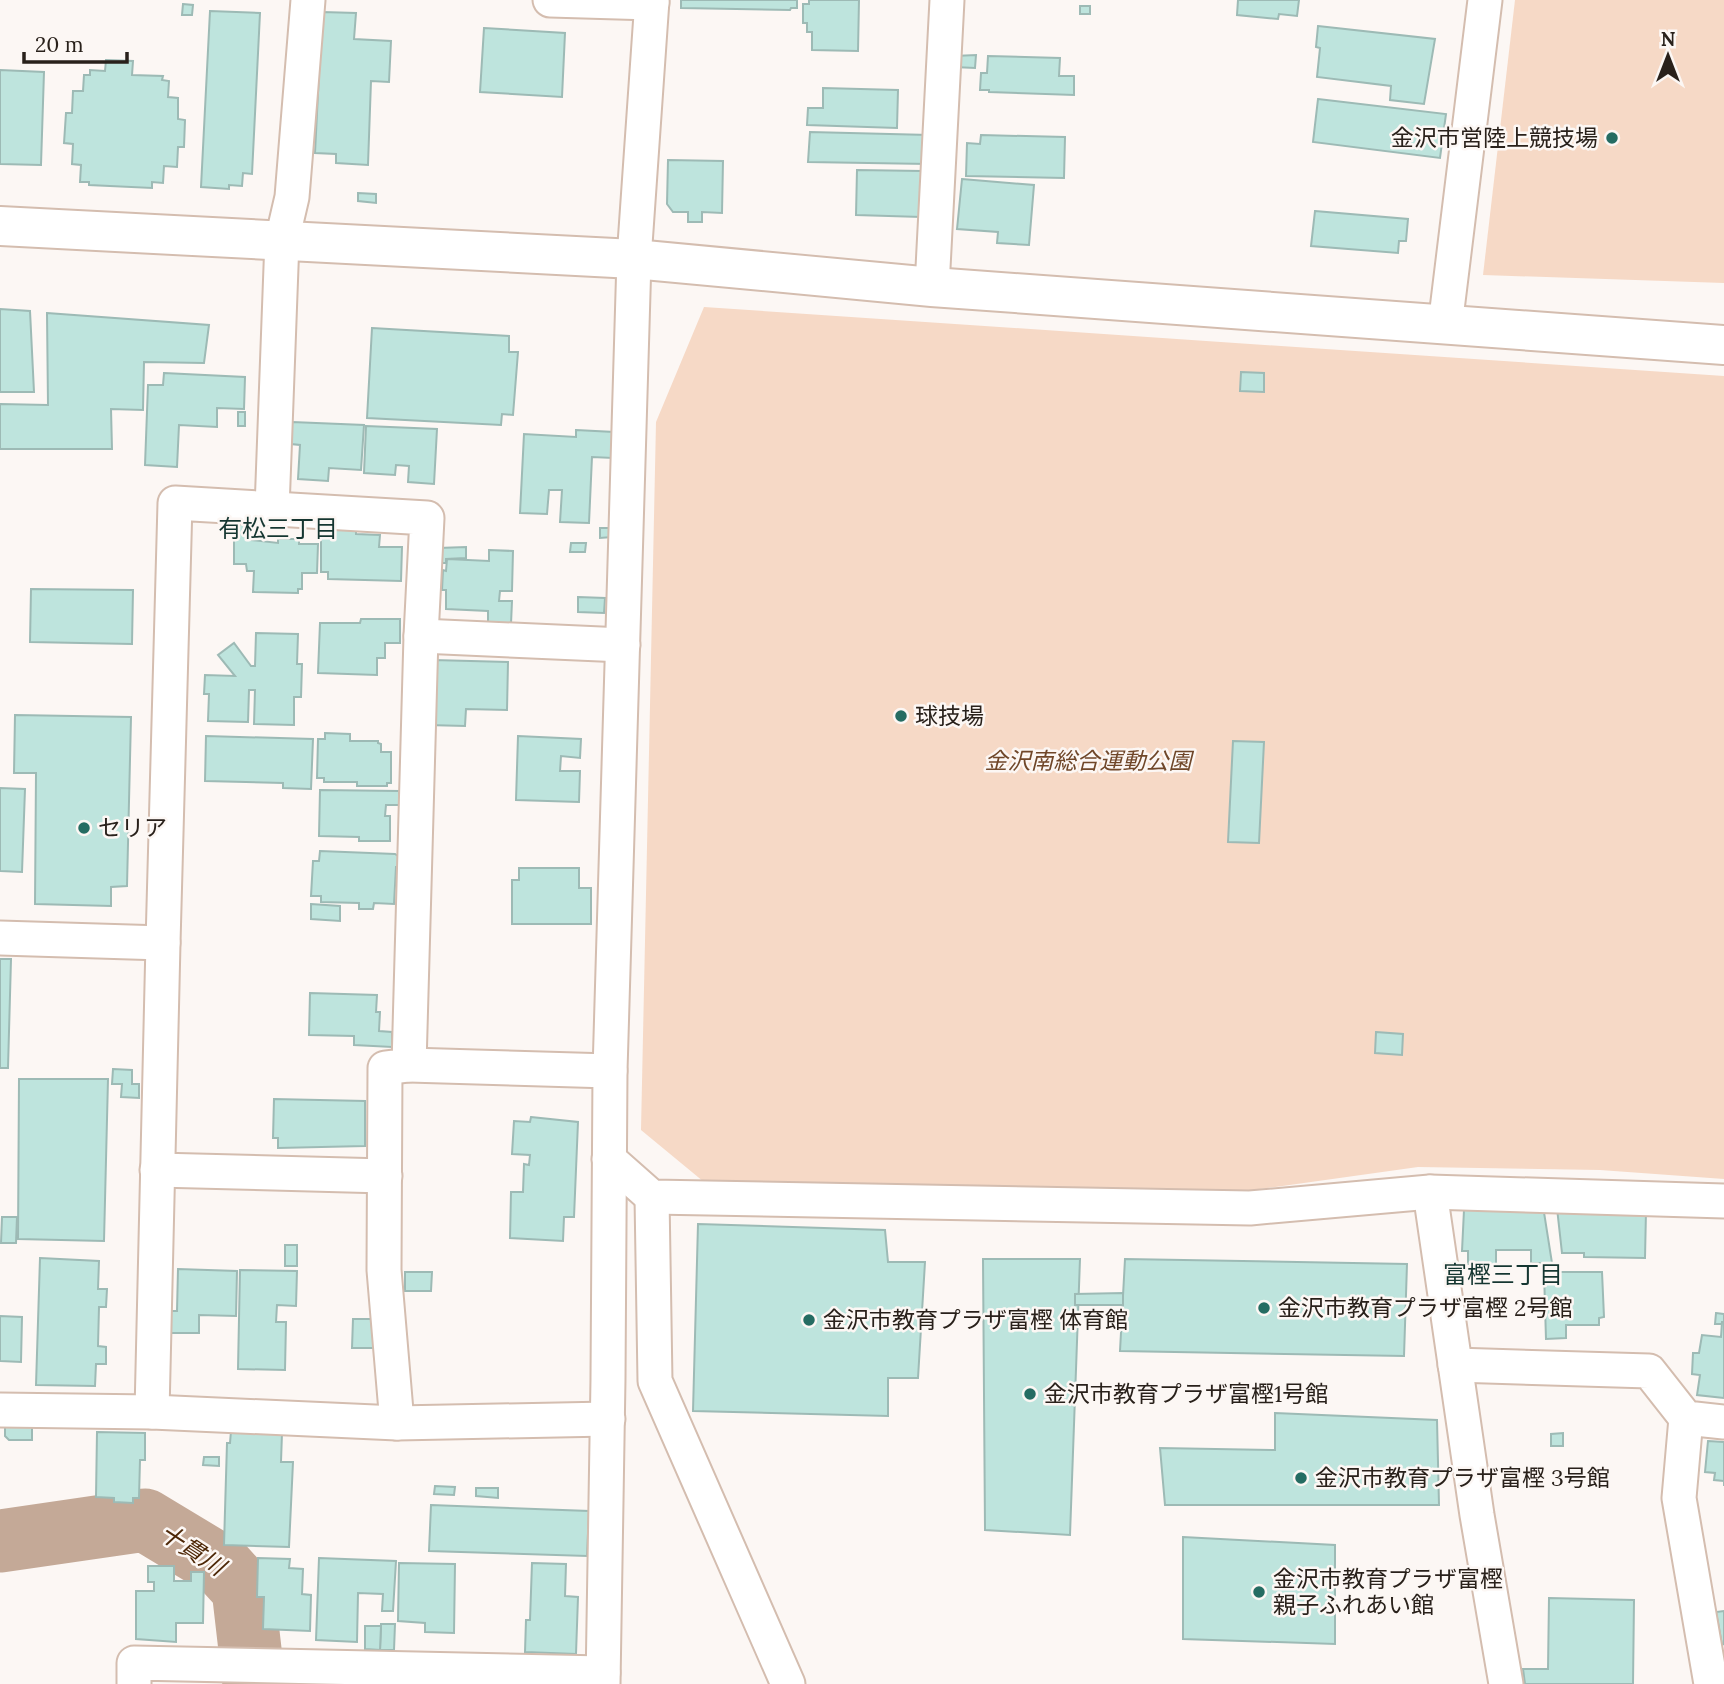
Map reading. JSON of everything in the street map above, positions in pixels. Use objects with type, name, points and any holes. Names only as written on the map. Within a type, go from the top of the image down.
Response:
[{"type":"street","points":[[272,509],[282,240],[292,197],[308,0]]},
{"type":"street","points":[[134,1684],[134,1663],[603,1678],[610,1071],[634,259],[652,2],[550,0]]},
{"type":"street","points":[[932,287],[947,0]]},
{"type":"street","points":[[1445,326],[1485,0]]},
{"type":"street","points":[[0,226],[634,259],[932,287],[1724,345]]},
{"type":"street","points":[[152,1412],[175,503],[427,518],[421,636],[409,1065]]},
{"type":"street","points":[[421,636],[623,645]]},
{"type":"street","points":[[0,938],[163,943]]},
{"type":"street","points":[[397,1423],[384,1270],[385,1068],[409,1065],[610,1071]]},
{"type":"street","points":[[609,1159],[652,1197],[1251,1208],[1430,1192],[1724,1201]]},
{"type":"street","points":[[157,1170],[384,1176]]},
{"type":"street","points":[[1430,1192],[1477,1515],[1506,1684]]},
{"type":"street","points":[[652,1197],[655,1381],[788,1684]]},
{"type":"street","points":[[1455,1365],[1649,1371],[1686,1418],[1679,1497],[1711,1684]]},
{"type":"street","points":[[608,1379],[655,1381]]},
{"type":"street","points":[[0,1410],[152,1412],[397,1423],[608,1419]]},
{"type":"street","points":[[1686,1418],[1724,1422]]},
{"type":"green space","name":"金沢市営陸上競技場","points":[[1515,0],[1724,0],[1724,283],[1483,275]]},
{"type":"green space","name":"金沢南総合運動公園","points":[[704,307],[1724,376],[1724,1179],[1600,1170],[1418,1167],[1246,1191],[704,1182],[641,1130],[656,422]]},
{"type":"building","points":[[681,0],[797,0],[797,8],[681,8]]},
{"type":"building","points":[[809,0],[859,0],[858,51],[812,50],[812,32],[807,32],[807,23],[803,23],[803,4],[809,4]]},
{"type":"building","points":[[1238,0],[1299,0],[1297,16],[1279,14],[1278,19],[1237,15]]},
{"type":"building","points":[[183,4],[193,5],[192,15],[182,15]]},
{"type":"building","points":[[1080,6],[1090,6],[1090,14],[1080,14]]},
{"type":"building","points":[[210,11],[260,13],[252,174],[243,173],[242,186],[229,185],[229,189],[201,187]]},
{"type":"building","points":[[322,12],[356,13],[354,39],[391,41],[389,82],[371,81],[368,165],[336,163],[336,154],[315,153]]},
{"type":"building","points":[[1318,26],[1435,39],[1424,104],[1390,100],[1391,86],[1317,77],[1320,48],[1316,47]]},
{"type":"building","points":[[484,28],[565,33],[562,97],[480,92]]},
{"type":"building","points":[[976,55],[975,68],[954,67],[954,56]]},
{"type":"building","points":[[988,56],[1060,58],[1059,76],[1074,76],[1074,95],[980,90],[981,73],[987,73]]},
{"type":"building","points":[[106,60],[133,61],[132,75],[163,76],[162,80],[169,81],[168,97],[178,98],[178,119],[185,120],[184,147],[178,147],[177,167],[164,166],[163,183],[152,182],[152,188],[89,185],[89,182],[80,182],[81,165],[72,164],[73,144],[64,143],[66,113],[72,113],[73,91],[83,91],[84,75],[90,75],[90,70],[105,71]]},
{"type":"building","points":[[0,70],[44,72],[41,165],[0,164]]},
{"type":"building","points":[[823,88],[898,90],[897,128],[807,125],[808,108],[823,108]]},
{"type":"building","points":[[1318,99],[1446,114],[1440,158],[1313,142]]},
{"type":"building","points":[[810,132],[929,135],[928,164],[808,162]]},
{"type":"building","points":[[981,135],[1065,137],[1064,178],[966,176],[967,143],[980,144]]},
{"type":"building","points":[[668,160],[723,161],[722,213],[702,212],[702,222],[688,222],[688,212],[673,212],[667,204]]},
{"type":"building","points":[[857,170],[922,171],[921,217],[856,215]]},
{"type":"building","points":[[962,179],[1034,185],[1029,245],[997,243],[998,232],[957,229]]},
{"type":"building","points":[[358,193],[376,194],[376,203],[358,201]]},
{"type":"building","points":[[1315,211],[1408,219],[1406,241],[1399,241],[1398,253],[1311,246]]},
{"type":"building","points":[[0,309],[30,311],[34,392],[0,392]]},
{"type":"building","points":[[47,313],[209,325],[204,363],[144,362],[143,410],[111,409],[112,449],[0,449],[0,404],[48,405]]},
{"type":"building","points":[[372,328],[509,336],[509,352],[518,352],[513,415],[502,414],[501,425],[367,418]]},
{"type":"building","points":[[1241,372],[1264,373],[1264,392],[1240,391]]},
{"type":"building","points":[[164,373],[245,377],[244,409],[217,408],[217,427],[179,425],[177,467],[145,465],[148,385],[163,385]]},
{"type":"building","points":[[238,412],[245,412],[245,426],[238,426]]},
{"type":"building","points":[[292,422],[364,425],[361,470],[329,468],[328,481],[298,479],[300,445],[291,444]]},
{"type":"building","points":[[366,426],[437,429],[434,484],[408,482],[409,466],[396,465],[395,475],[364,473]]},
{"type":"building","points":[[576,430],[614,432],[613,458],[592,457],[589,523],[560,522],[562,490],[549,490],[547,514],[520,513],[524,434],[576,437]]},
{"type":"building","points":[[234,519],[253,520],[252,540],[278,543],[278,539],[299,539],[299,544],[318,544],[317,573],[302,573],[302,589],[298,589],[298,593],[253,592],[254,571],[247,571],[246,564],[234,564]]},
{"type":"building","points":[[328,527],[356,528],[356,534],[380,535],[379,547],[402,547],[401,581],[328,579],[328,572],[321,572],[321,537],[327,537]]},
{"type":"building","points":[[600,528],[612,528],[612,537],[600,538]]},
{"type":"building","points":[[571,543],[586,543],[585,552],[570,552]]},
{"type":"building","points":[[466,547],[466,558],[446,559],[446,563],[438,563],[438,548]]},
{"type":"building","points":[[489,550],[513,551],[512,591],[500,591],[499,601],[512,601],[511,624],[488,624],[488,611],[446,609],[446,590],[442,590],[443,570],[446,571],[447,559],[489,561]]},
{"type":"building","points":[[31,589],[133,590],[132,644],[30,642]]},
{"type":"building","points":[[578,597],[605,598],[604,613],[578,612]]},
{"type":"building","points":[[361,619],[400,619],[400,643],[385,643],[385,658],[377,658],[377,675],[318,673],[320,623],[360,623]]},
{"type":"building","points":[[256,633],[298,634],[297,664],[302,664],[301,697],[294,697],[294,725],[254,724],[255,690],[249,690],[248,722],[208,721],[209,694],[204,694],[205,675],[235,676],[218,655],[234,643],[251,666],[255,666]]},
{"type":"building","points":[[433,660],[508,662],[507,710],[466,709],[465,726],[427,725]]},
{"type":"building","points":[[15,715],[131,717],[127,886],[111,887],[111,906],[35,904],[36,773],[14,773]]},
{"type":"building","points":[[325,733],[350,734],[350,741],[378,741],[381,744],[381,752],[391,752],[391,783],[387,783],[387,786],[357,786],[357,782],[324,782],[324,778],[317,778],[318,739],[325,739]]},
{"type":"building","points":[[206,736],[313,739],[311,789],[283,788],[283,783],[205,781]]},
{"type":"building","points":[[518,736],[581,739],[580,758],[561,756],[560,771],[580,771],[579,802],[516,800]]},
{"type":"building","points":[[1233,741],[1264,742],[1259,843],[1228,842]]},
{"type":"building","points":[[0,788],[25,789],[22,872],[0,871]]},
{"type":"building","points":[[320,790],[399,791],[399,805],[386,805],[385,816],[390,816],[390,841],[359,841],[359,837],[319,836]]},
{"type":"building","points":[[320,851],[398,856],[394,904],[374,903],[373,909],[359,909],[359,903],[321,902],[321,896],[311,896],[313,861],[319,861]]},
{"type":"building","points":[[519,868],[579,868],[579,888],[591,888],[591,924],[512,924],[512,880],[519,880]]},
{"type":"building","points":[[311,904],[340,906],[340,921],[311,919]]},
{"type":"building","points":[[0,959],[11,959],[8,1068],[0,1068]]},
{"type":"building","points":[[310,993],[377,995],[379,1031],[392,1032],[392,1047],[354,1045],[354,1036],[309,1035]]},
{"type":"building","points":[[1376,1032],[1403,1034],[1402,1055],[1375,1053]]},
{"type":"building","points":[[113,1069],[132,1070],[132,1084],[139,1084],[139,1098],[121,1097],[122,1084],[112,1084]]},
{"type":"building","points":[[19,1079],[108,1079],[104,1241],[18,1239]]},
{"type":"building","points":[[274,1099],[365,1101],[365,1146],[278,1148],[278,1138],[273,1138]]},
{"type":"building","points":[[531,1117],[578,1122],[574,1217],[564,1217],[563,1241],[510,1238],[511,1192],[523,1192],[524,1164],[529,1165],[530,1155],[512,1154],[514,1121],[530,1122]]},
{"type":"building","points":[[1543,1206],[1552,1263],[1531,1263],[1531,1250],[1496,1250],[1496,1264],[1468,1264],[1468,1251],[1462,1251],[1464,1210]]},
{"type":"building","points":[[1557,1208],[1646,1211],[1645,1258],[1584,1257],[1584,1253],[1562,1253]]},
{"type":"building","points":[[2,1217],[17,1217],[16,1243],[1,1243]]},
{"type":"building","name":"金沢市教育プラザ富樫 体育館","points":[[698,1224],[885,1230],[888,1262],[925,1262],[918,1378],[888,1378],[888,1416],[693,1411]]},
{"type":"building","points":[[285,1245],[297,1245],[297,1266],[285,1266]]},
{"type":"building","points":[[40,1258],[99,1261],[98,1289],[107,1289],[106,1307],[99,1307],[98,1346],[106,1347],[106,1364],[96,1364],[95,1386],[36,1385]]},
{"type":"building","name":"金沢市教育プラザ富樫1号館","points":[[983,1259],[1080,1259],[1070,1535],[985,1530]]},
{"type":"building","name":"金沢市教育プラザ富樫 2号館","points":[[1125,1259],[1407,1264],[1404,1356],[1120,1351]]},
{"type":"building","points":[[178,1269],[237,1271],[236,1316],[199,1315],[199,1333],[169,1333],[169,1311],[177,1311]]},
{"type":"building","points":[[240,1270],[297,1271],[296,1306],[277,1305],[276,1322],[286,1322],[285,1370],[238,1369]]},
{"type":"building","points":[[405,1272],[432,1272],[431,1291],[405,1291]]},
{"type":"building","points":[[1544,1272],[1602,1272],[1604,1317],[1599,1318],[1599,1325],[1566,1325],[1566,1338],[1546,1339]]},
{"type":"building","points":[[1123,1293],[1123,1305],[1075,1305],[1075,1294]]},
{"type":"building","points":[[1716,1313],[1724,1314],[1724,1322],[1721,1324],[1715,1324]]},
{"type":"building","points":[[0,1316],[22,1317],[21,1362],[0,1361]]},
{"type":"building","points":[[353,1319],[371,1319],[374,1348],[352,1348]]},
{"type":"building","points":[[1722,1322],[1724,1398],[1697,1395],[1700,1375],[1692,1374],[1693,1353],[1699,1353],[1702,1335],[1721,1337]]},
{"type":"building","name":"金沢市教育プラザ富樫 3号館","points":[[1275,1413],[1437,1420],[1439,1505],[1165,1505],[1160,1448],[1275,1450]]},
{"type":"building","points":[[5,1423],[32,1423],[32,1440],[9,1440],[5,1436]]},
{"type":"building","points":[[231,1431],[282,1433],[281,1462],[293,1462],[289,1547],[224,1545],[227,1443],[230,1443]]},
{"type":"building","points":[[97,1432],[145,1433],[145,1460],[140,1460],[139,1498],[133,1498],[133,1503],[96,1497]]},
{"type":"building","points":[[1563,1433],[1563,1446],[1551,1446],[1551,1434]]},
{"type":"building","points":[[1708,1441],[1724,1442],[1724,1481],[1714,1480],[1715,1473],[1705,1472]]},
{"type":"building","points":[[204,1457],[219,1457],[219,1466],[203,1465]]},
{"type":"building","points":[[435,1486],[455,1487],[454,1495],[434,1494]]},
{"type":"building","points":[[476,1488],[498,1488],[498,1498],[476,1496]]},
{"type":"building","points":[[431,1505],[589,1511],[587,1556],[429,1551]]},
{"type":"building","name":"金沢市教育プラザ富樫 親子ふれあい館","points":[[1183,1537],[1335,1545],[1335,1644],[1183,1639]]},
{"type":"building","points":[[258,1558],[290,1559],[289,1568],[303,1569],[302,1594],[311,1595],[310,1631],[263,1629],[264,1597],[257,1597]]},
{"type":"building","points":[[319,1558],[396,1561],[393,1611],[382,1611],[383,1594],[358,1593],[357,1642],[316,1640]]},
{"type":"building","points":[[399,1563],[455,1564],[454,1633],[425,1632],[425,1623],[398,1621]]},
{"type":"building","points":[[532,1563],[566,1564],[565,1596],[578,1597],[576,1654],[525,1652],[526,1620],[530,1620]]},
{"type":"building","points":[[148,1566],[174,1566],[174,1581],[191,1581],[191,1572],[204,1572],[203,1623],[176,1623],[176,1642],[136,1639],[136,1591],[154,1591],[154,1582],[148,1582]]},
{"type":"building","points":[[1549,1598],[1634,1600],[1633,1684],[1525,1684],[1523,1669],[1548,1669]]},
{"type":"building","points":[[1724,1611],[1724,1644],[1722,1645],[1716,1612]]},
{"type":"building","points":[[381,1624],[395,1624],[394,1650],[380,1650]]},
{"type":"building","points":[[365,1626],[381,1626],[380,1650],[365,1649]]},
{"type":"waterway","name":"十貫川","points":[[0,1541],[145,1520],[223,1567],[243,1589],[254,1684]]},
{"type":"place","name":"金沢市営陸上競技場","points":[[1612,138]]},
{"type":"place","name":"球技場","points":[[901,716]]},
{"type":"place","name":"セリア","points":[[84,828]]},
{"type":"place","name":"金沢市教育プラザ富樫 2号館","points":[[1264,1308]]},
{"type":"place","name":"金沢市教育プラザ富樫 体育館","points":[[809,1320]]},
{"type":"place","name":"金沢市教育プラザ富樫1号館","points":[[1030,1394]]},
{"type":"place","name":"金沢市教育プラザ富樫 3号館","points":[[1301,1478]]},
{"type":"place","name":"金沢市教育プラザ富樫 親子ふれあい館","points":[[1259,1592]]},
{"type":"district","name":"有松三丁目","points":[[278,529]]},
{"type":"district","name":"富樫三丁目","points":[[1503,1275]]}]
